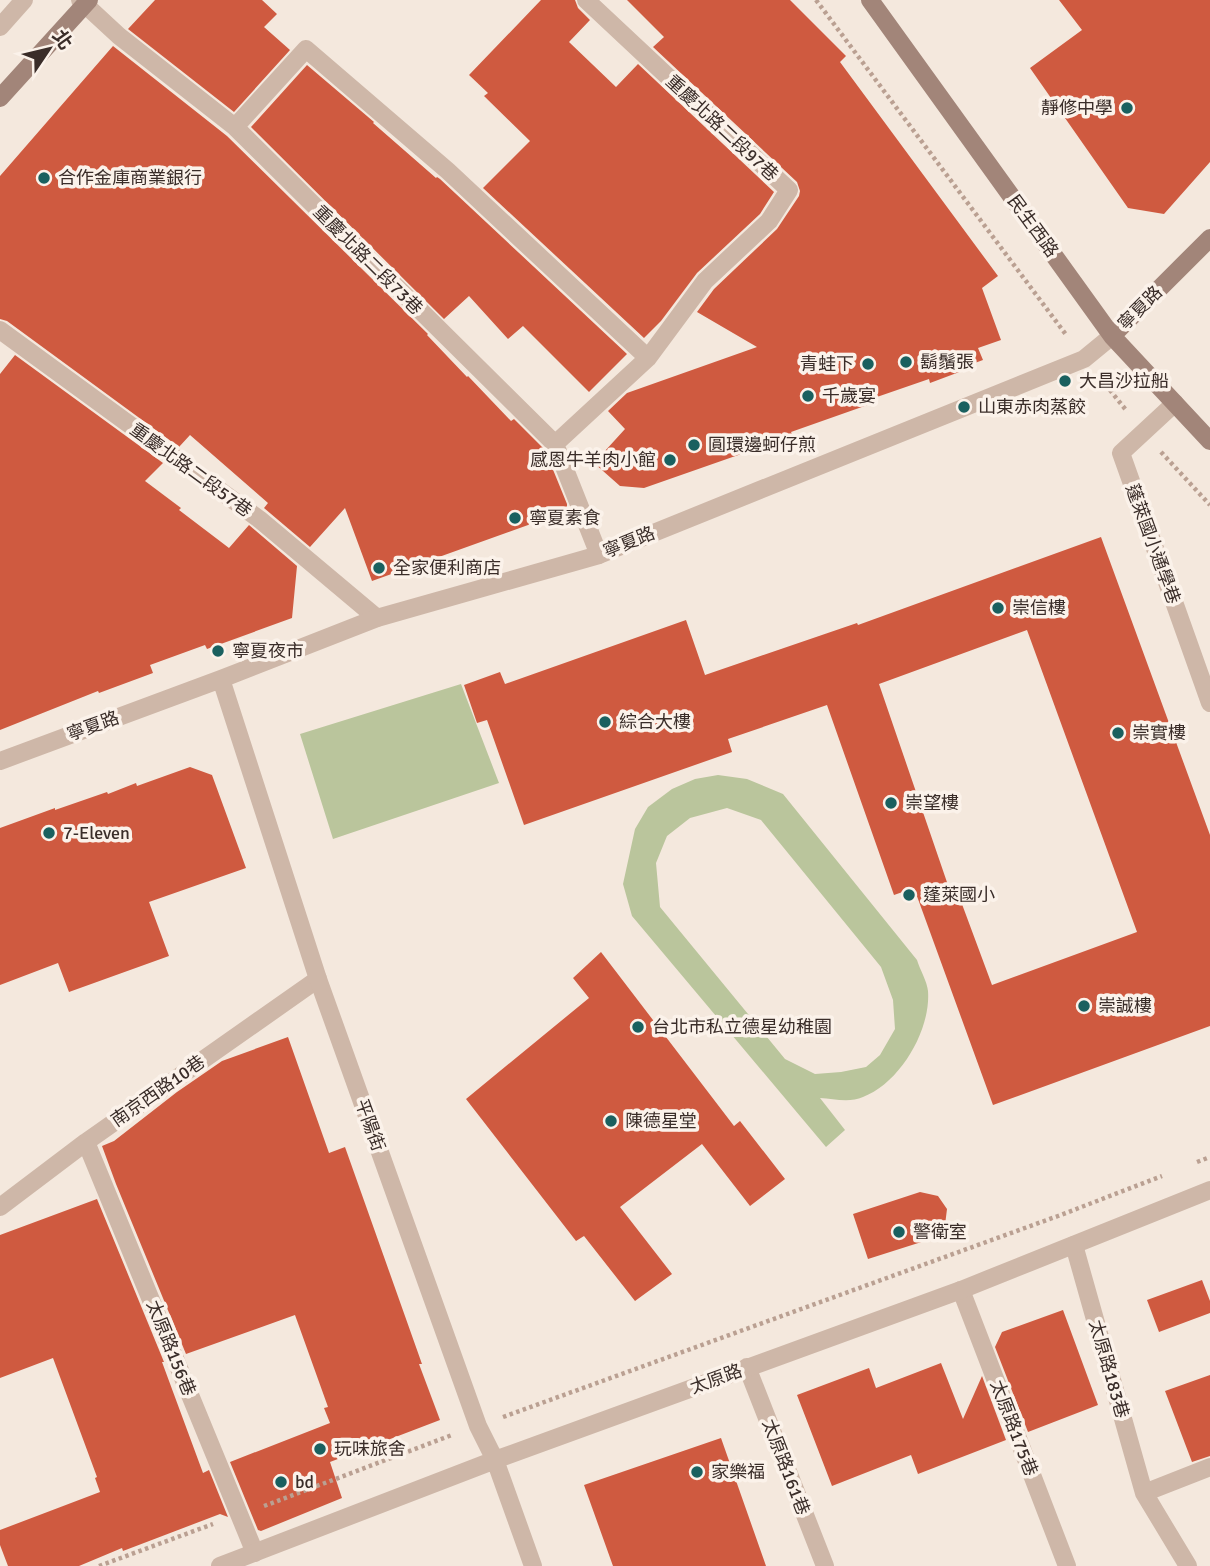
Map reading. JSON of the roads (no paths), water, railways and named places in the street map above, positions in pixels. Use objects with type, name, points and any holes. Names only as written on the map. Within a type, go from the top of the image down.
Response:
[{"type":"street","points":[[0,27],[24,0]]},
{"type":"street","name":"重慶北路二段97巷","points":[[555,444],[648,358],[705,281],[769,221],[789,190],[586,0]]},
{"type":"street","name":"民生西路","points":[[870,0],[1112,336],[1210,442]]},
{"type":"street","points":[[0,98],[85,1]]},
{"type":"street","name":"重慶北路二段73巷","points":[[85,1],[119,36],[235,127],[555,444],[598,555]]},
{"type":"street","points":[[235,127],[306,49],[449,171],[648,358]]},
{"type":"street","name":"寧夏路","points":[[0,761],[377,618],[598,555],[1084,359],[1112,336],[1210,238]]},
{"type":"street","name":"重慶北路二段57巷","points":[[0,330],[258,519],[377,618]]},
{"type":"street","name":"蓬萊國小通學巷","points":[[1175,403],[1121,453],[1210,703]]},
{"type":"street","name":"平陽街","points":[[221,679],[318,979],[478,1426],[495,1460],[533,1566]]},
{"type":"street","name":"南京西路10巷","points":[[0,1208],[86,1142],[318,979]]},
{"type":"street","name":"太原路156巷","points":[[86,1142],[256,1553]]},
{"type":"street","name":"太原路","points":[[220,1566],[495,1460],[961,1290],[1210,1190]]},
{"type":"street","name":"太原路183巷","points":[[1074,1245],[1144,1493],[1188,1566]]},
{"type":"street","name":"太原路175巷","points":[[961,1290],[1067,1566]]},
{"type":"street","name":"太原路161巷","points":[[747,1367],[825,1566]]},
{"type":"street","points":[[1144,1493],[1210,1467]]},
{"type":"place","name":"靜修中學","points":[[1127,108]]},
{"type":"place","name":"合作金庫商業銀行","points":[[44,178]]},
{"type":"place","name":"鬍鬚張","points":[[906,362]]},
{"type":"place","name":"青蛙下","points":[[868,364]]},
{"type":"place","name":"大昌沙拉船","points":[[1065,381]]},
{"type":"place","name":"千歲宴","points":[[808,396]]},
{"type":"place","name":"山東赤肉蒸餃","points":[[964,407]]},
{"type":"place","name":"圓環邊蚵仔煎","points":[[694,445]]},
{"type":"place","name":"感恩牛羊肉小館","points":[[670,460]]},
{"type":"place","name":"寧夏素食","points":[[515,518]]},
{"type":"place","name":"全家便利商店","points":[[379,568]]},
{"type":"place","name":"崇信樓","points":[[998,608]]},
{"type":"place","name":"寧夏夜市","points":[[218,651]]},
{"type":"place","name":"綜合大樓","points":[[605,722]]},
{"type":"place","name":"崇實樓","points":[[1118,733]]},
{"type":"place","name":"崇望樓","points":[[891,803]]},
{"type":"place","name":"7-Eleven","points":[[49,833]]},
{"type":"place","name":"蓬萊國小","points":[[909,895]]},
{"type":"place","name":"崇誠樓","points":[[1084,1006]]},
{"type":"place","name":"台北市私立德星幼稚園","points":[[638,1027]]},
{"type":"place","name":"陳德星堂","points":[[611,1121]]},
{"type":"place","name":"警衛室","points":[[899,1232]]},
{"type":"place","name":"玩味旅舍","points":[[320,1449]]},
{"type":"place","name":"家樂福","points":[[697,1472]]},
{"type":"place","name":"bd","points":[[281,1482]]}]
